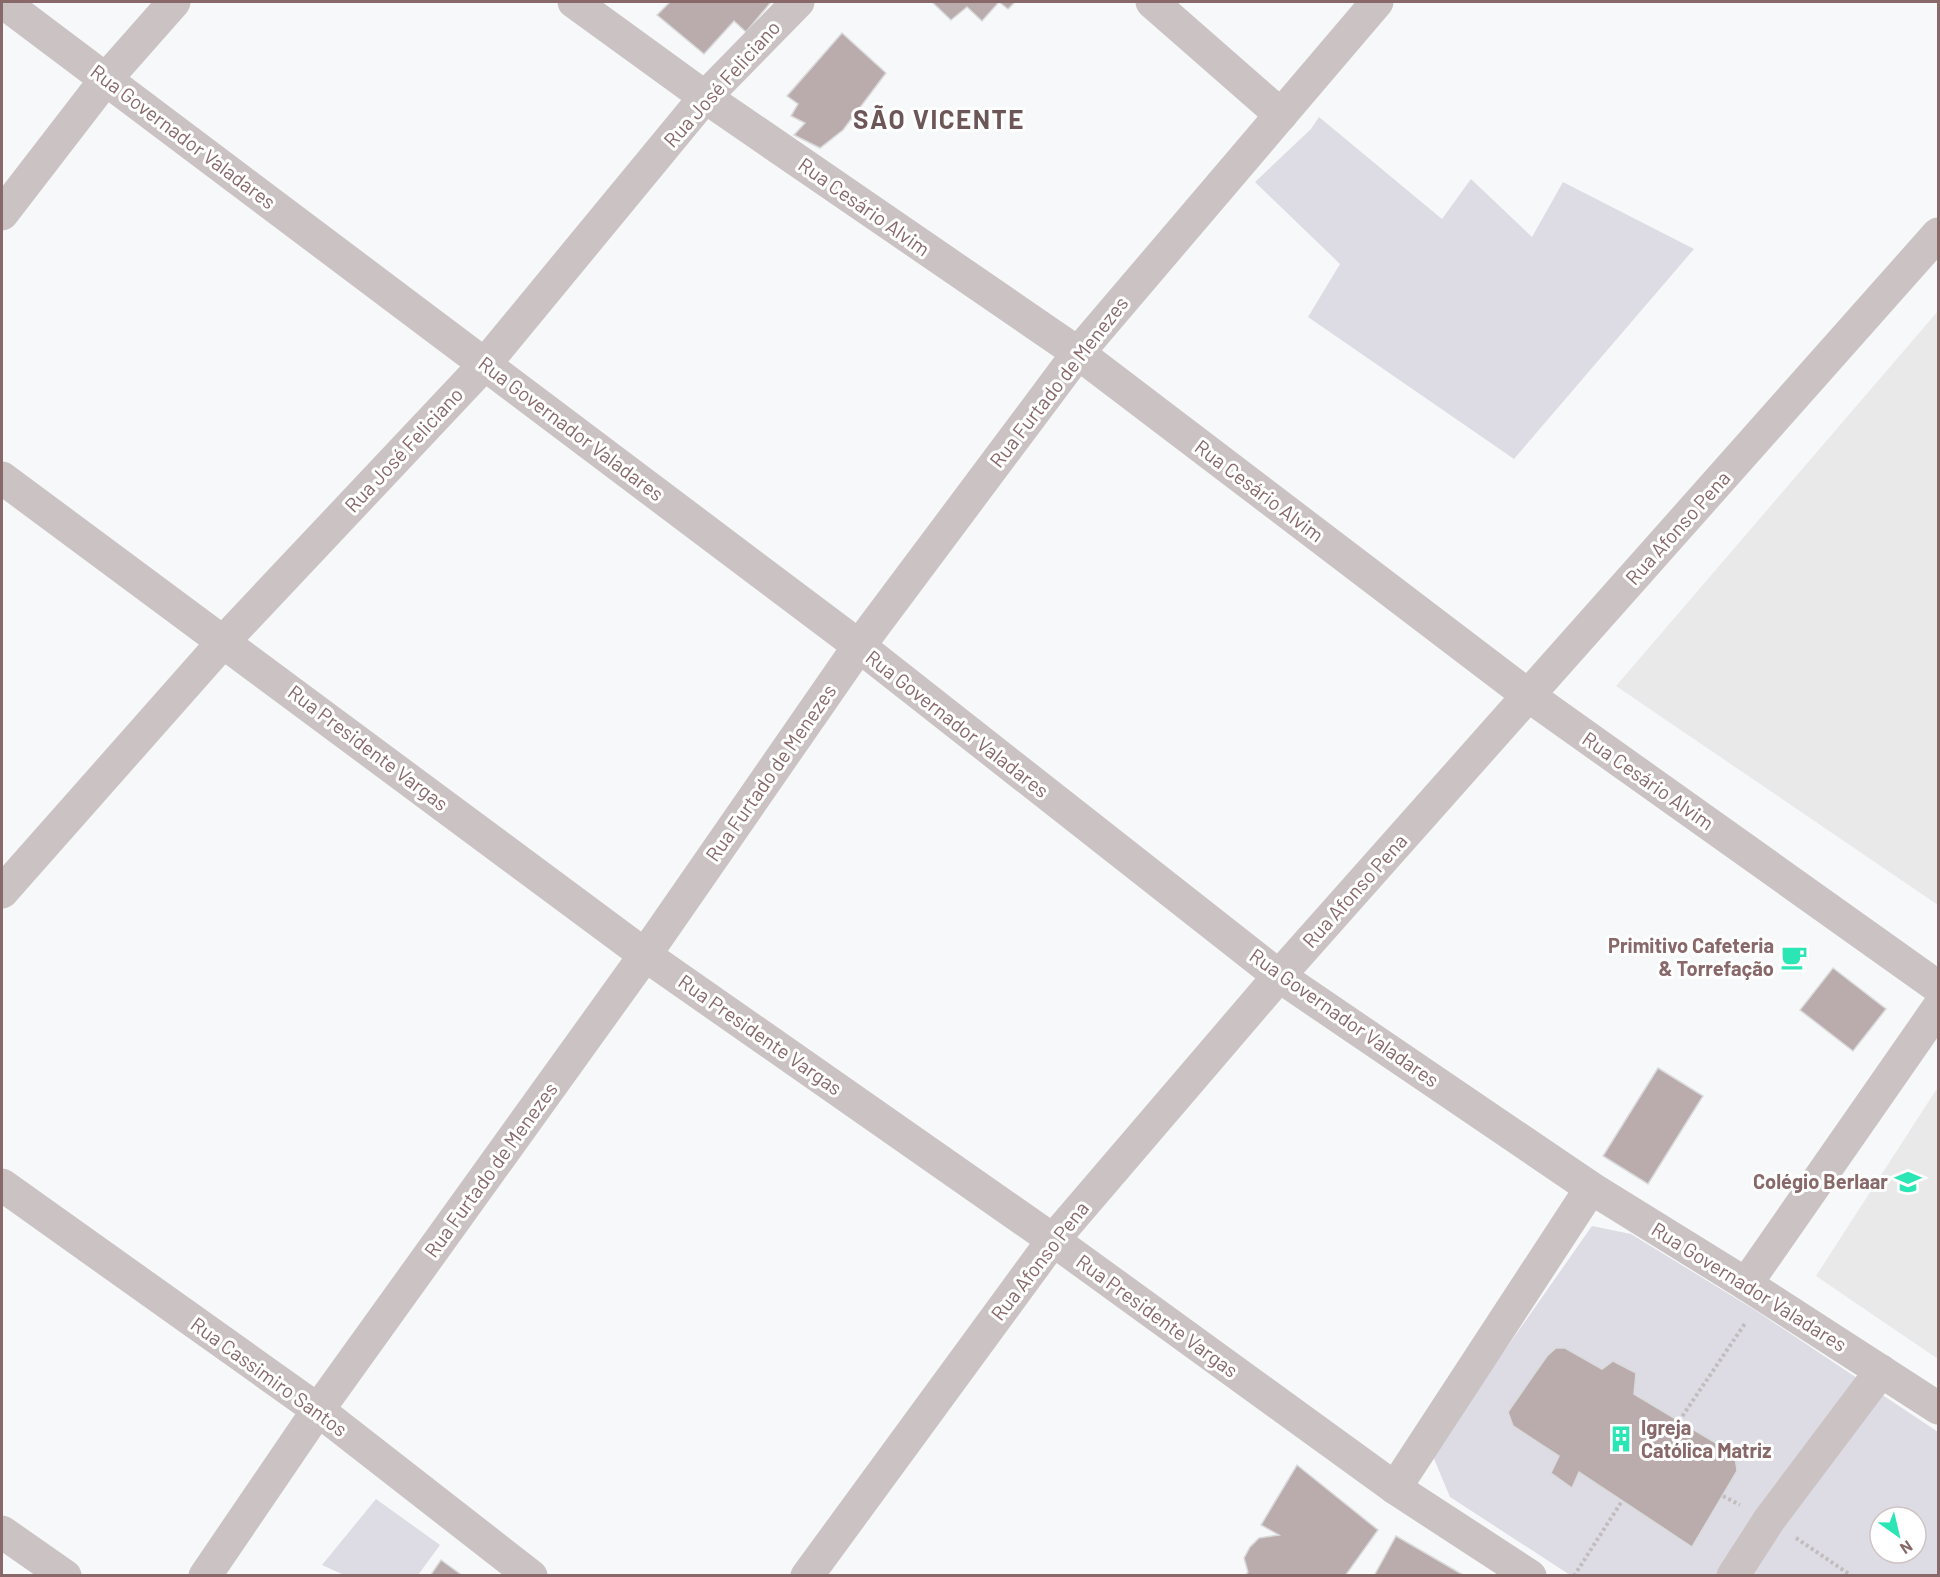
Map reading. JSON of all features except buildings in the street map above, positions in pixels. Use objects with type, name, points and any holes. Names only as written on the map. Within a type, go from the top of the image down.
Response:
[{"type":"street","name":"Rua Governador Valadares","points":[[3,2],[859,646],[1279,976],[1591,1188],[1755,1289],[1938,1408]]},
{"type":"street","points":[[2,214],[106,79],[174,2]]},
{"type":"street","name":"Rua Cesário Alvim","points":[[574,2],[705,97],[1078,353],[1529,696],[1938,987]]},
{"type":"street","name":"Rua José Feliciano","points":[[2,892],[224,641],[485,364],[705,97],[798,2]]},
{"type":"street","points":[[1152,2],[1281,115]]},
{"type":"street","name":"Rua Furtado de Menezes","points":[[205,1575],[318,1410],[645,955],[859,646],[1078,353],[1377,2]]},
{"type":"street","name":"Rua Afonso Pena","points":[[807,1575],[1053,1240],[1279,976],[1938,234]]},
{"type":"street","name":"Rua Presidente Vargas","points":[[2,478],[645,955],[1053,1240],[1395,1488],[1530,1575]]},
{"type":"street","points":[[1755,1289],[1938,1008]]},
{"type":"street","name":"Rua Cassimiro Santos","points":[[2,1185],[318,1410],[531,1575]]},
{"type":"street","points":[[1395,1488],[1591,1188]]},
{"type":"street","points":[[1733,1575],[1769,1520],[1881,1371]]},
{"type":"street","points":[[2,1532],[65,1575]]},
{"type":"path","points":[[1679,1421],[1755,1289]]},
{"type":"path","points":[[1574,1575],[1623,1501]]},
{"type":"path","points":[[1769,1520],[1852,1575]]},
{"type":"shaded area","points":[[1319,117],[1442,219],[1471,179],[1532,237],[1563,182],[1694,249],[1514,459],[1308,317],[1340,264],[1255,182],[1311,129]]},
{"type":"shaded area","points":[[1938,311],[1938,905],[1616,686]]},
{"type":"shaded area","name":"Colégio Berlaar","points":[[1938,1087],[1938,1359],[1816,1276]]},
{"type":"shaded area","points":[[1592,1226],[1631,1234],[1755,1310],[1938,1432],[1938,1575],[1570,1575],[1450,1497],[1432,1454]]},
{"type":"shaded area","points":[[376,1499],[440,1545],[418,1575],[344,1575],[322,1565]]},
{"type":"place","name":"Primitivo Cafeteria & Torrefação","points":[[1794,957]]},
{"type":"place","name":"Colégio Berlaar","points":[[1908,1182]]},
{"type":"place","name":"Igreja Católica Matriz","points":[[1621,1439]]},
{"type":"district","name":"SÃO VICENTE","points":[[939,120]]}]
